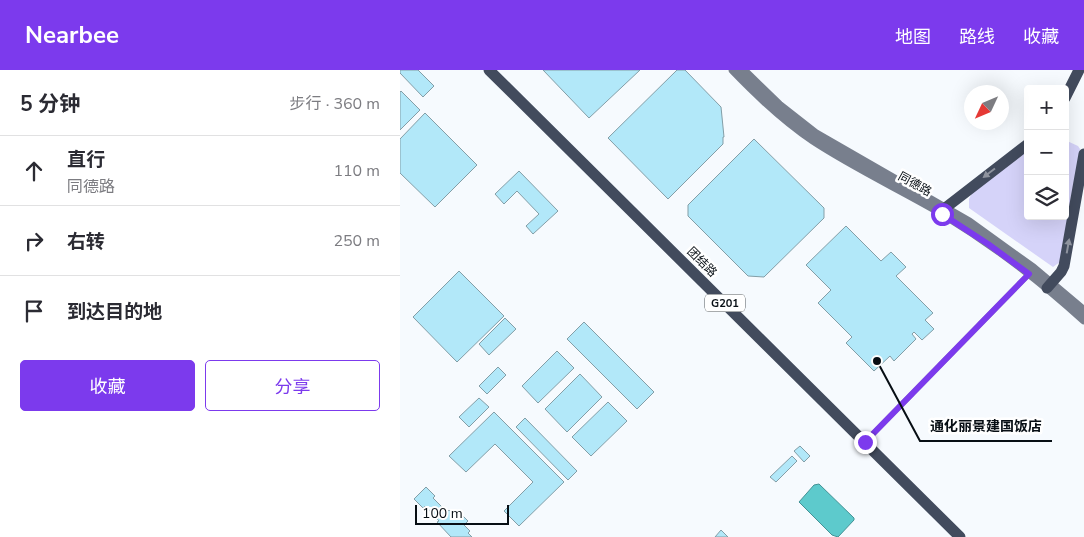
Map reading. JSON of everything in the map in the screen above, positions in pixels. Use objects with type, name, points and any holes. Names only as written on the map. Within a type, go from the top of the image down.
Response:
[{"type":"highway","name":"团结路","points":[[479,70],[950,537]]},
{"type":"highway","name":"团结路","points":[[489,70],[960,537]]},
{"type":"highway","points":[[1069,90],[1079,70]]},
{"type":"highway","points":[[942,210],[1024,147]]},
{"type":"highway","points":[[1050,286],[1064,266],[1084,154]]},
{"type":"main road","name":"同德路","points":[[734,70],[774,110],[812,140],[992,238],[1050,286],[1084,311]]},
{"type":"main road","name":"同德路","points":[[743,70],[779,105],[816,134],[942,210],[1029,274],[1050,286],[1084,320]]},
{"type":"street","points":[[865,442],[1029,274]]},
{"type":"shaded area","points":[[1069,142],[1080,149],[1069,211]]},
{"type":"shaded area","points":[[1024,153],[1024,220],[1067,220],[1060,262],[1053,267],[969,208],[969,199],[972,193]]},
{"type":"shaded area","points":[[819,484],[854,518],[838,537],[832,535],[799,502],[814,485]]},
{"type":"building","points":[[400,70],[418,70],[434,86],[423,97],[400,73]]},
{"type":"building","points":[[543,70],[640,70],[589,118]]},
{"type":"building","points":[[677,70],[685,70],[721,107],[724,137],[723,144],[668,199],[608,138]]},
{"type":"building","points":[[400,92],[420,110],[400,130]]},
{"type":"building","points":[[425,113],[477,165],[435,207],[400,173],[400,139]]},
{"type":"building","points":[[754,139],[824,208],[824,218],[764,277],[748,276],[688,216],[688,205]]},
{"type":"building","points":[[519,171],[558,211],[533,234],[526,226],[539,214],[517,191],[504,204],[495,194]]},
{"type":"building","points":[[846,226],[881,261],[891,252],[906,267],[896,276],[933,313],[925,320],[934,329],[922,340],[914,332],[912,334],[916,339],[894,361],[890,356],[874,371],[846,343],[852,337],[818,303],[831,290],[806,265]]},
{"type":"building","points":[[459,271],[504,316],[457,362],[413,317]]},
{"type":"building","points":[[505,318],[516,329],[489,355],[479,344]]},
{"type":"building","points":[[584,322],[654,392],[637,409],[567,339]]},
{"type":"building","points":[[557,351],[574,368],[538,403],[522,386]]},
{"type":"building","points":[[498,367],[506,375],[487,394],[479,386]]},
{"type":"building","points":[[580,374],[602,397],[567,432],[545,409]]},
{"type":"building","points":[[479,398],[489,407],[469,427],[459,417]]},
{"type":"building","points":[[608,402],[627,421],[591,456],[572,437]]},
{"type":"building","points":[[494,412],[564,482],[519,526],[504,511],[533,482],[495,444],[466,472],[449,456]]},
{"type":"building","points":[[525,418],[577,471],[568,480],[516,427]]},
{"type":"building","points":[[800,446],[810,456],[804,462],[794,451]]},
{"type":"building","points":[[792,456],[797,461],[776,482],[770,477]]},
{"type":"building","points":[[426,487],[435,496],[433,498],[447,512],[449,510],[454,515],[458,511],[468,521],[464,525],[470,531],[468,533],[472,537],[451,537],[425,506],[423,508],[414,499]]},
{"type":"building","points":[[721,530],[728,537],[715,537]]},
{"type":"place","name":"通化丽景建国饭店","points":[[877,361]]},
{"type":"route","points":[[865,442],[1029,274],[965,228],[942,214]]}]
